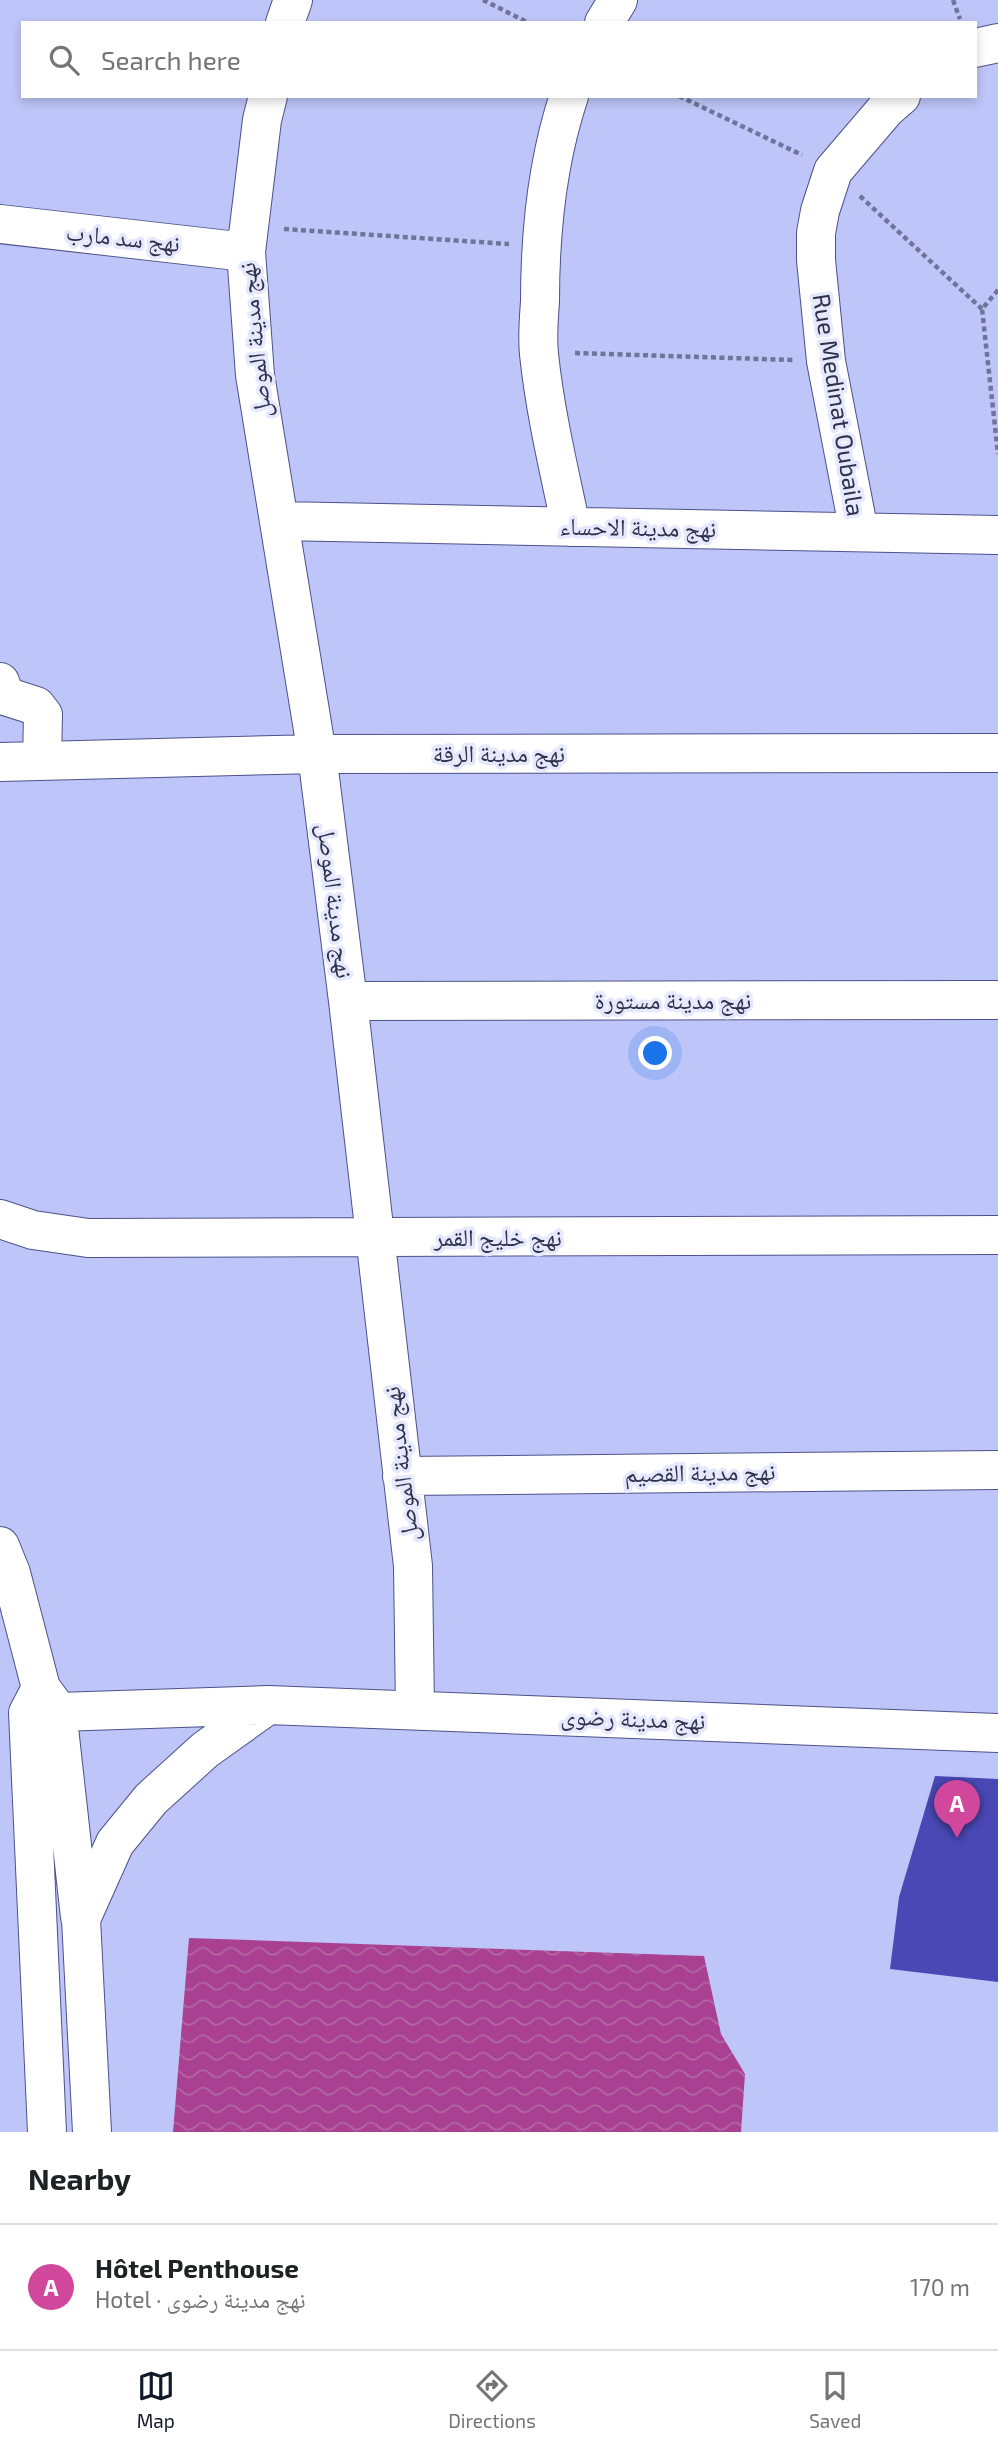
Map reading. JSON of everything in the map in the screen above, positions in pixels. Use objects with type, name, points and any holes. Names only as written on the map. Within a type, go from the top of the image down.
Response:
[{"type":"street","points":[[286,21],[293,0]]},
{"type":"street","points":[[605,21],[618,0]]},
{"type":"street","points":[[977,48],[998,43]]},
{"type":"street","name":"نهج مدينة الموصل","points":[[268,98],[262,120],[247,239],[255,375],[317,754],[348,1001],[413,1566],[415,1710]]},
{"type":"street","points":[[568,98],[560,124],[548,186],[540,247],[539,352],[552,441],[571,527]]},
{"type":"street","name":"Rue Medinat Oubaila","points":[[859,532],[826,361],[816,260],[816,233],[833,171],[899,98]]},
{"type":"street","name":"نهج سد مارب","points":[[0,224],[247,239]]},
{"type":"street","name":"نهج مدينة الاحساء","points":[[279,521],[998,535]]},
{"type":"street","points":[[0,682],[5,696],[36,706],[43,715],[42,761]]},
{"type":"street","name":"نهج مدينة الرقة","points":[[0,762],[317,754],[998,753]]},
{"type":"street","name":"نهج مدينة مستورة","points":[[348,1001],[998,1000]]},
{"type":"street","name":"نهج خليج القمر","points":[[0,1219],[33,1230],[88,1238],[998,1235]]},
{"type":"street","name":"نهج مدينة القصيم","points":[[402,1476],[998,1470]]},
{"type":"street","points":[[0,1546],[11,1573],[42,1704],[81,1919],[92,2132]]},
{"type":"street","points":[[42,1704],[47,2132]]},
{"type":"street","name":"نهج مدينة رضوى","points":[[42,1704],[268,1705],[998,1733]]},
{"type":"street","points":[[81,1919],[115,1843],[151,1799],[205,1750],[268,1705]]},
{"type":"path","points":[[483,0],[525,21]]},
{"type":"path","points":[[953,0],[961,21]]},
{"type":"path","points":[[247,239],[540,247]]},
{"type":"path","points":[[998,290],[982,309],[998,454]]},
{"type":"path","points":[[539,352],[826,361]]},
{"type":"water","points":[[189,1938],[704,1956],[721,2034],[745,2074],[741,2132],[173,2132]]},
{"type":"building","points":[[935,1776],[998,1779],[998,1982],[890,1969],[899,1897]]},
{"type":"place","name":"Hôtel Penthouse","points":[[957,1838]]}]
